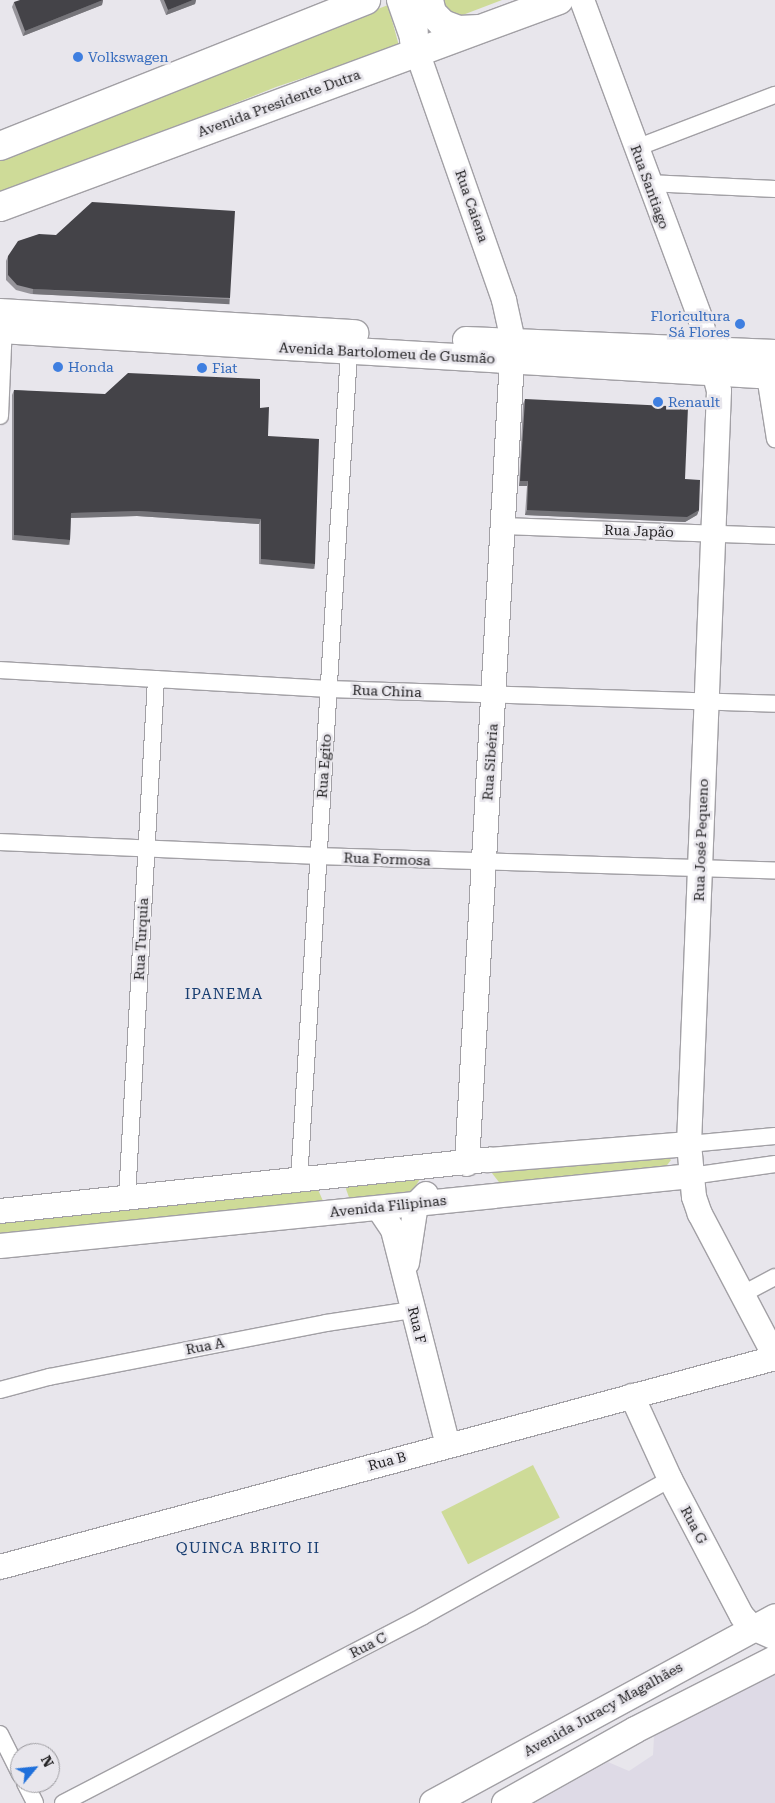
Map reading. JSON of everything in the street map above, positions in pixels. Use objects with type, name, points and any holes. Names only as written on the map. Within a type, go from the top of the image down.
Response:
[{"type":"highway","points":[[0,146],[366,0]]},
{"type":"highway","points":[[417,46],[413,13],[418,0]]},
{"type":"highway","points":[[429,0],[437,19],[452,28],[469,31],[498,24]]},
{"type":"highway","name":"Avenida Presidente Dutra","points":[[0,207],[417,46],[498,24],[559,0]]},
{"type":"main road","name":"Rua Caiena","points":[[399,0],[417,46],[504,300],[512,351]]},
{"type":"main road","name":"Rua Santiago","points":[[582,0],[700,318],[710,366]]},
{"type":"main road","points":[[700,318],[739,351]]},
{"type":"main road","name":"Avenida Bartolomeu de Gusmão","points":[[2,321],[349,351],[512,351]]},
{"type":"main road","name":"Avenida Bartolomeu de Gusmão","points":[[2,321],[512,351],[710,366],[772,368]]},
{"type":"main road","name":"Rua Sibéria","points":[[467,1164],[483,862],[504,526],[512,351]]},
{"type":"main road","name":"Avenida Bartolomeu de Gusmão","points":[[710,366],[739,351],[772,368]]},
{"type":"main road","name":"Rua José Pequeno","points":[[710,366],[719,391],[711,533],[689,1144],[691,1176],[700,1214],[775,1357]]},
{"type":"main road","points":[[0,1211],[467,1164],[689,1144]]},
{"type":"main road","points":[[467,1164],[500,1193]]},
{"type":"main road","points":[[405,1274],[416,1204],[445,1176],[467,1164]]},
{"type":"main road","points":[[350,1176],[343,1191],[353,1210]]},
{"type":"main road","name":"Avenida Filipinas","points":[[0,1246],[379,1208],[500,1193],[691,1176]]},
{"type":"main road","points":[[310,1180],[333,1198],[325,1213]]},
{"type":"main road","name":"Rua F","points":[[379,1208],[393,1230],[405,1274],[412,1310],[448,1444]]},
{"type":"main road","name":"Rua B","points":[[0,1567],[448,1444],[775,1357]]},
{"type":"main road","name":"Rua G","points":[[632,1396],[670,1479],[742,1616],[768,1628]]},
{"type":"main road","name":"Avenida Juracy Magalhães","points":[[433,1803],[623,1697],[768,1628]]},
{"type":"main road","points":[[506,1803],[635,1730],[775,1659]]},
{"type":"main road","points":[[623,1697],[632,1702],[639,1711],[635,1730]]},
{"type":"street","points":[[636,148],[775,95]]},
{"type":"street","points":[[648,182],[775,189]]},
{"type":"street","points":[[0,416],[2,321]]},
{"type":"street","name":"Rua Egito","points":[[310,1180],[317,856],[349,351]]},
{"type":"street","points":[[772,368],[775,439]]},
{"type":"street","name":"Rua Japão","points":[[504,526],[775,536]]},
{"type":"street","name":"Rua China","points":[[0,670],[329,689],[775,704]]},
{"type":"street","name":"Rua Turquia","points":[[127,1198],[156,680]]},
{"type":"street","name":"Rua Formosa","points":[[0,842],[483,862],[775,870]]},
{"type":"street","points":[[689,1144],[775,1136]]},
{"type":"street","name":"Avenida Filipinas","points":[[691,1176],[775,1164]]},
{"type":"street","points":[[741,1295],[775,1277]]},
{"type":"street","name":"Rua A","points":[[0,1390],[49,1377],[326,1323],[412,1310]]},
{"type":"street","name":"Rua C","points":[[63,1803],[423,1616],[670,1479]]},
{"type":"street","points":[[0,1734],[10,1754]]},
{"type":"shaded area","points":[[775,1671],[775,1803],[534,1803],[608,1762],[629,1771],[653,1755],[654,1736]]},
{"type":"green space","points":[[443,0],[502,0],[460,16],[446,10]]},
{"type":"green space","points":[[388,5],[399,46],[276,87],[0,196],[0,156]]},
{"type":"green space","points":[[666,1155],[671,1160],[664,1169],[502,1186],[488,1168]]},
{"type":"green space","points":[[422,1176],[407,1199],[351,1203],[346,1189],[348,1183]]},
{"type":"green space","points":[[316,1185],[323,1201],[319,1208],[0,1240],[0,1215]]},
{"type":"green space","points":[[533,1465],[560,1518],[468,1564],[441,1512]]},
{"type":"building","points":[[20,0],[103,0],[25,31],[14,2]]},
{"type":"building","points":[[164,0],[193,0],[168,10]]},
{"type":"building","points":[[92,202],[235,211],[230,298],[33,289],[17,285],[8,275],[8,256],[18,241],[39,234],[56,235]]},
{"type":"building","points":[[128,373],[260,379],[260,408],[269,407],[268,436],[319,439],[315,564],[261,559],[261,519],[139,511],[71,513],[70,540],[14,535],[14,390],[105,394]]},
{"type":"building","points":[[525,399],[688,407],[685,479],[700,480],[699,510],[687,517],[527,510],[528,481],[520,481]]},
{"type":"place","name":"Volkswagen","points":[[78,57]]},
{"type":"place","name":"Floricultura Sá Flores","points":[[740,324]]},
{"type":"place","name":"Honda","points":[[58,367]]},
{"type":"place","name":"Fiat","points":[[202,368]]},
{"type":"place","name":"Renault","points":[[658,402]]},
{"type":"district","name":"IPANEMA","points":[[224,995]]},
{"type":"district","name":"QUINCA BRITO II","points":[[248,1549]]}]
